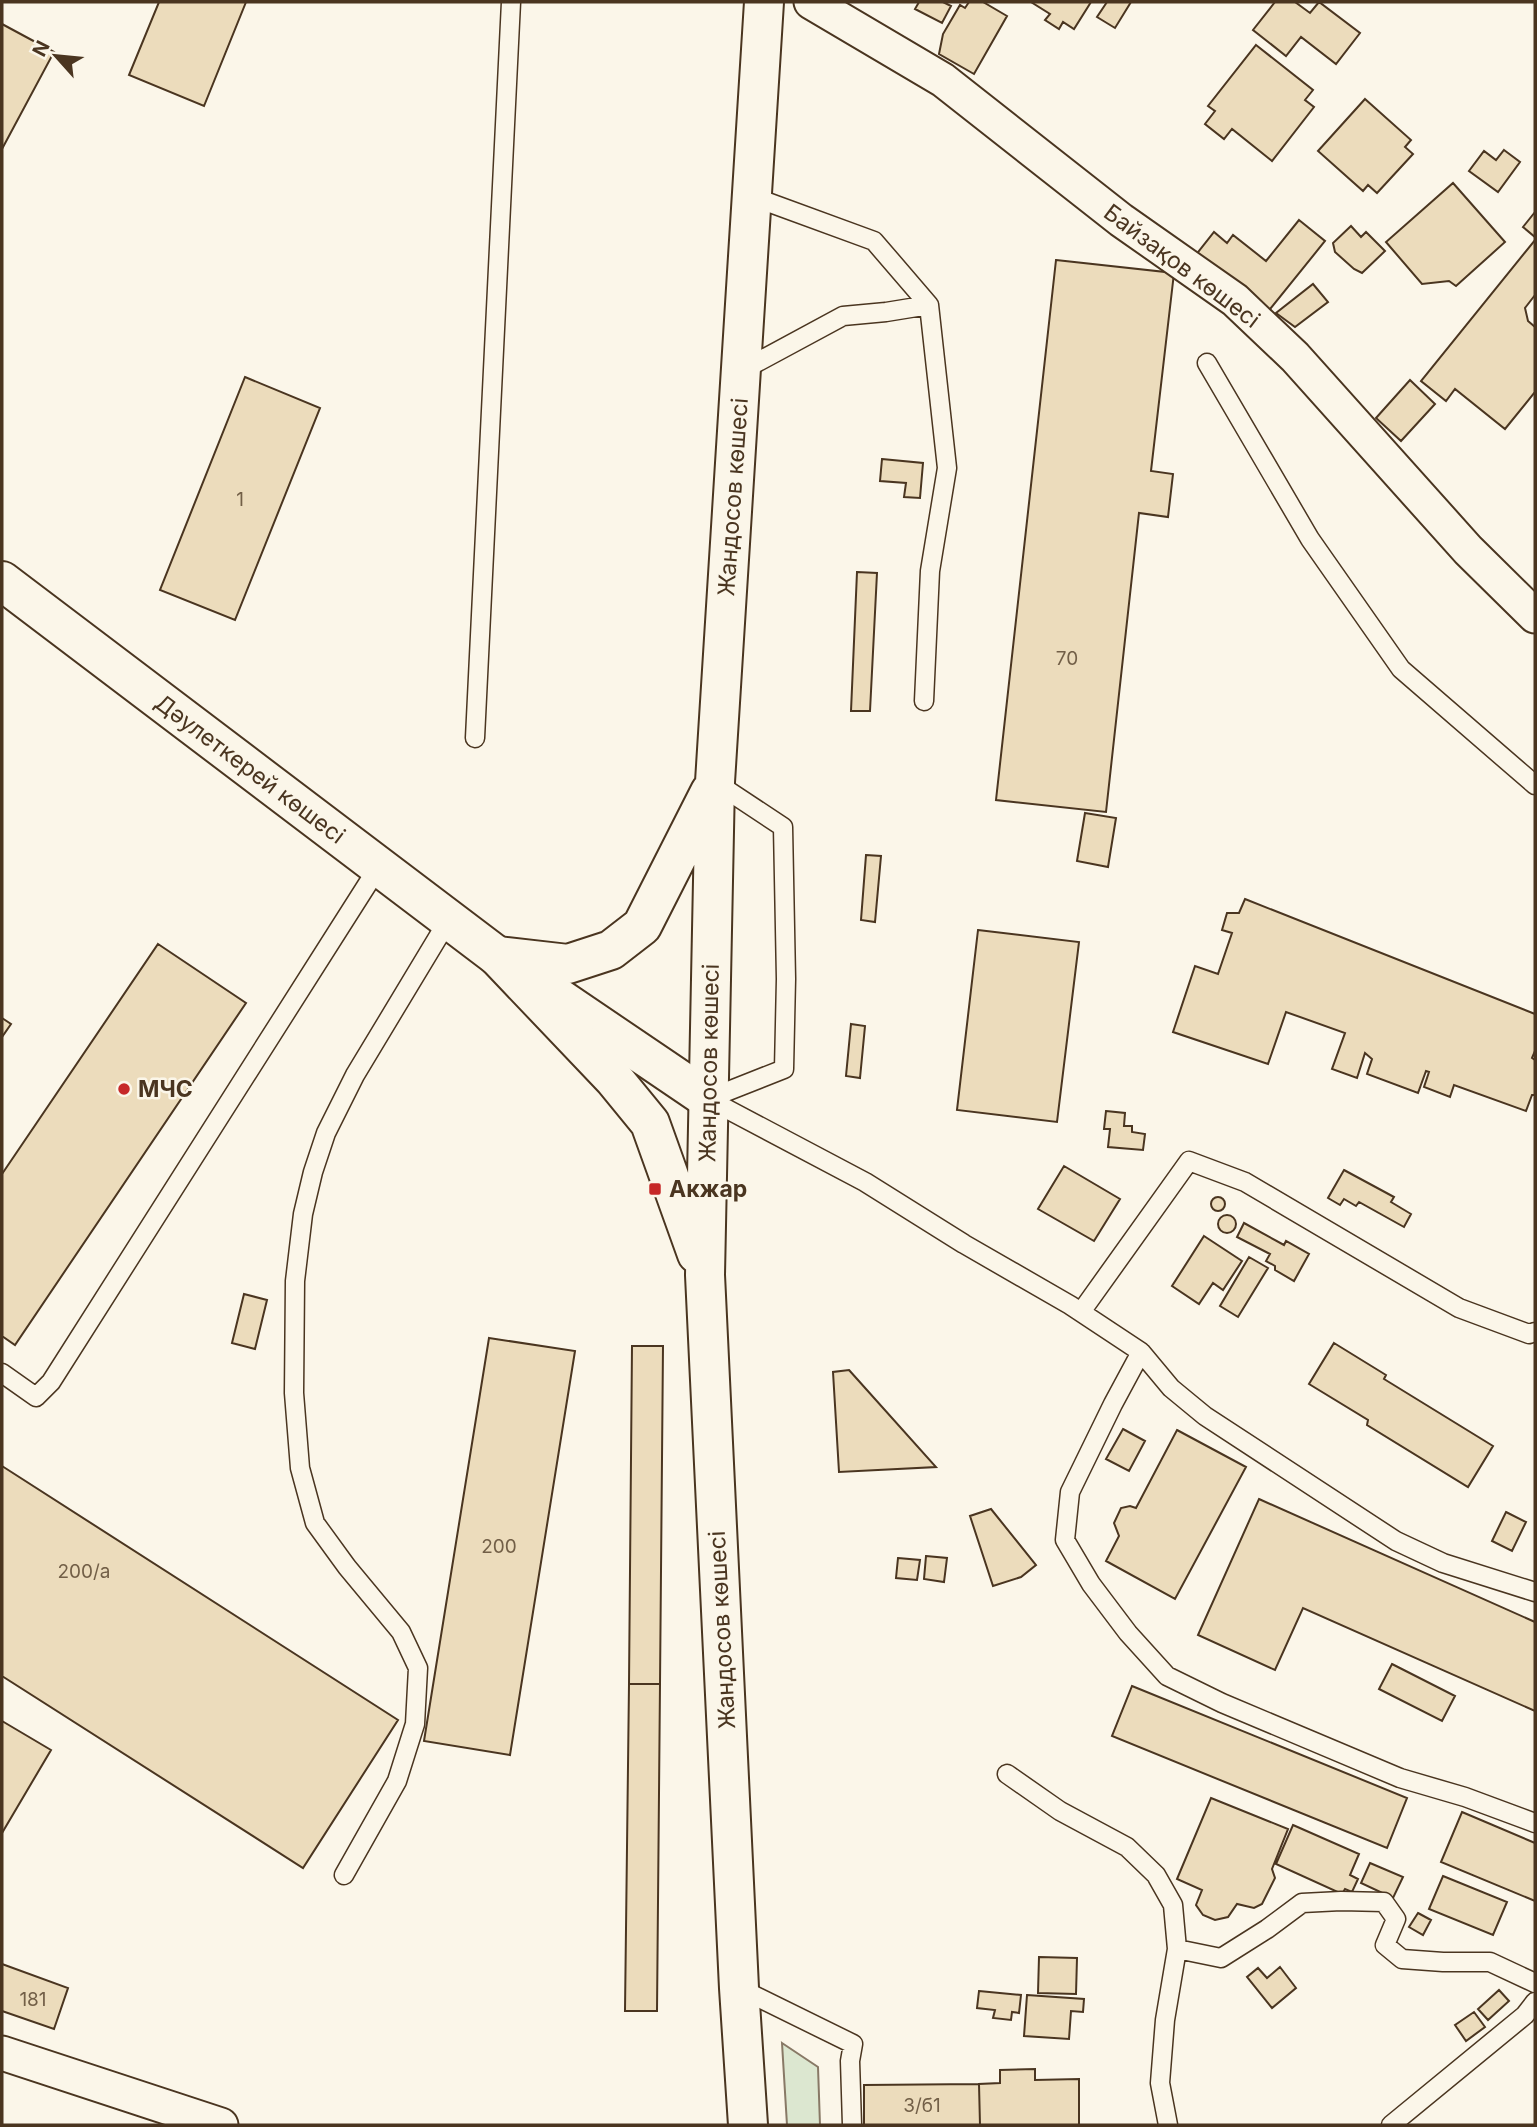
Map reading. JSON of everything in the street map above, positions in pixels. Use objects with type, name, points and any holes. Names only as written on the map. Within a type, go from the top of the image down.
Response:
[{"type":"main road","name":"Жандосов көшесі","points":[[748,2125],[705,1275],[715,782],[764,2]]},
{"type":"main road","name":"Дәулеткерей көшесі","points":[[2,582],[497,956]]},
{"type":"main road","points":[[497,956],[568,964],[611,950],[642,926],[715,782]]},
{"type":"main road","points":[[497,956],[708,1099]]},
{"type":"main road","points":[[497,956],[614,1079],[650,1123],[705,1275]]},
{"type":"street","name":"Байзақов көшесі","points":[[811,2],[943,80],[1121,220],[1234,300],[1295,357],[1468,550],[1535,616]]},
{"type":"street","points":[[2,2053],[221,2125]]},
{"type":"lane","points":[[475,738],[511,2]]},
{"type":"lane","points":[[751,196],[874,242],[929,305],[947,468],[930,571],[924,701]]},
{"type":"lane","points":[[741,371],[843,316],[929,305]]},
{"type":"lane","points":[[1208,363],[1310,539],[1401,669],[1535,785]]},
{"type":"lane","points":[[708,1099],[784,1069],[786,979],[783,827],[715,782]]},
{"type":"lane","points":[[2,1373],[36,1397],[51,1382],[379,866]]},
{"type":"lane","points":[[344,1875],[397,1781],[415,1724],[418,1668],[401,1632],[346,1567],[315,1523],[299,1456],[294,1392],[295,1281],[303,1214],[326,1133],[355,1075],[449,919]]},
{"type":"lane","points":[[708,1099],[865,1182],[1081,1312],[1142,1352],[1171,1388],[1205,1416],[1396,1541],[1443,1563],[1535,1592]]},
{"type":"lane","points":[[1081,1312],[1189,1161],[1245,1182],[1459,1308],[1528,1334],[1535,1332]]},
{"type":"lane","points":[[1142,1352],[1070,1492],[1065,1539],[1091,1584],[1128,1633],[1167,1676],[1222,1703],[1400,1778],[1465,1797],[1535,1823]]},
{"type":"lane","points":[[1007,1774],[1060,1811],[1127,1847],[1156,1875],[1172,1905],[1177,1949],[1165,2020],[1160,2083],[1168,2125]]},
{"type":"lane","points":[[1177,1949],[1221,1958],[1302,1903],[1384,1902],[1396,1919],[1385,1945],[1402,1959],[1490,1962],[1535,1983]]},
{"type":"lane","points":[[739,1988],[853,2044],[850,2061],[852,2125]]},
{"type":"lane","points":[[1391,2125],[1525,2015],[1535,2002]]},
{"type":"green space","points":[[782,2043],[818,2067],[820,2125],[787,2125]]},
{"type":"building","points":[[159,2],[246,2],[204,106],[129,75]]},
{"type":"building","points":[[919,2],[943,2],[951,6],[942,23],[915,9]]},
{"type":"building","points":[[969,2],[983,2],[1007,16],[974,74],[939,54],[943,34],[960,5],[965,8]]},
{"type":"building","points":[[1031,2],[1091,2],[1074,29],[1063,22],[1059,29],[1045,20],[1050,14]]},
{"type":"building","points":[[1107,2],[1131,2],[1115,28],[1097,17]]},
{"type":"building","points":[[1275,2],[1295,2],[1310,13],[1319,2],[1360,33],[1336,64],[1301,37],[1286,56],[1253,30]]},
{"type":"building","points":[[2,24],[54,52],[2,149]]},
{"type":"building","points":[[1256,45],[1313,90],[1305,100],[1314,107],[1272,161],[1232,129],[1224,139],[1205,124],[1215,111],[1208,106]]},
{"type":"building","points":[[1365,99],[1411,140],[1405,147],[1413,154],[1377,193],[1368,185],[1363,191],[1318,151]]},
{"type":"building","points":[[1504,150],[1520,162],[1498,192],[1469,171],[1484,151],[1496,160]]},
{"type":"building","points":[[1453,183],[1505,242],[1456,286],[1449,281],[1422,284],[1386,242]]},
{"type":"building","points":[[1535,212],[1535,237],[1523,227]]},
{"type":"building","points":[[1299,220],[1325,241],[1266,314],[1195,256],[1214,232],[1227,243],[1233,235],[1266,261]]},
{"type":"building","points":[[1351,226],[1361,237],[1366,232],[1385,251],[1362,273],[1335,252],[1333,243]]},
{"type":"building","points":[[1535,240],[1535,295],[1525,308],[1528,321],[1535,327],[1535,392],[1505,429],[1455,389],[1446,401],[1421,381]]},
{"type":"building","points":[[1056,260],[1174,273],[1151,471],[1173,474],[1168,517],[1139,513],[1106,812],[996,800]]},
{"type":"building","points":[[1313,284],[1328,302],[1295,327],[1276,313]]},
{"type":"building","points":[[245,377],[320,408],[235,620],[160,590]]},
{"type":"building","points":[[1410,380],[1435,404],[1401,441],[1376,418]]},
{"type":"building","points":[[882,459],[923,463],[920,498],[904,497],[906,483],[880,481]]},
{"type":"building","points":[[857,572],[877,573],[870,711],[851,711]]},
{"type":"building","points":[[1085,813],[1116,818],[1108,867],[1077,861]]},
{"type":"building","points":[[866,855],[881,856],[875,922],[861,920]]},
{"type":"building","points":[[1245,899],[1535,1014],[1535,1051],[1532,1058],[1535,1060],[1535,1095],[1532,1095],[1526,1111],[1454,1085],[1450,1097],[1424,1087],[1429,1072],[1426,1071],[1418,1093],[1367,1074],[1372,1059],[1365,1053],[1357,1078],[1332,1069],[1345,1033],[1286,1012],[1268,1064],[1173,1032],[1195,966],[1218,974],[1232,933],[1222,930],[1227,913],[1239,913]]},
{"type":"building","points":[[978,930],[1079,942],[1057,1122],[957,1110]]},
{"type":"building","name":"МЧС","points":[[158,944],[246,1003],[15,1345],[2,1336],[2,1174]]},
{"type":"building","points":[[2,1018],[11,1024],[2,1037]]},
{"type":"building","points":[[851,1024],[865,1026],[860,1078],[846,1076]]},
{"type":"building","points":[[1106,1111],[1125,1113],[1124,1126],[1132,1126],[1132,1132],[1145,1134],[1143,1150],[1108,1147],[1110,1129],[1104,1129]]},
{"type":"building","points":[[1064,1166],[1120,1199],[1094,1241],[1038,1209]]},
{"type":"building","points":[[1344,1170],[1394,1197],[1391,1202],[1411,1214],[1404,1227],[1359,1202],[1356,1206],[1344,1199],[1340,1205],[1328,1198]]},
{"type":"building","points":[[1218,1197],[1223,1199],[1223,1209],[1218,1211],[1213,1209],[1211,1204],[1213,1199]]},
{"type":"building","points":[[1227,1215],[1233,1218],[1236,1224],[1233,1230],[1227,1233],[1221,1230],[1218,1224],[1221,1218]]},
{"type":"building","points":[[1244,1223],[1284,1245],[1286,1241],[1309,1254],[1294,1281],[1266,1261],[1270,1254],[1237,1237]]},
{"type":"building","points":[[1204,1236],[1242,1261],[1223,1290],[1213,1283],[1199,1304],[1172,1286]]},
{"type":"building","points":[[1249,1257],[1268,1268],[1238,1317],[1220,1306]]},
{"type":"building","points":[[244,1294],[267,1300],[255,1349],[232,1343]]},
{"type":"building","points":[[489,1338],[575,1351],[510,1755],[424,1741]]},
{"type":"building","points":[[1334,1343],[1386,1375],[1384,1379],[1493,1446],[1468,1487],[1367,1425],[1368,1420],[1309,1384]]},
{"type":"building","points":[[632,1346],[663,1346],[660,1684],[629,1684]]},
{"type":"building","points":[[849,1370],[936,1467],[839,1472],[833,1372]]},
{"type":"building","points":[[1123,1429],[1145,1441],[1129,1471],[1106,1459]]},
{"type":"building","points":[[1177,1430],[1246,1467],[1175,1599],[1106,1561],[1119,1536],[1114,1523],[1121,1508],[1136,1508]]},
{"type":"building","points":[[2,1466],[398,1720],[303,1868],[2,1676]]},
{"type":"building","points":[[1259,1499],[1535,1622],[1535,1711],[1303,1608],[1275,1670],[1198,1635]]},
{"type":"building","points":[[991,1509],[1036,1565],[1021,1577],[993,1586],[970,1516]]},
{"type":"building","points":[[1506,1512],[1526,1522],[1512,1551],[1492,1541]]},
{"type":"building","points":[[926,1556],[947,1558],[944,1582],[924,1579]]},
{"type":"building","points":[[898,1558],[920,1560],[917,1580],[896,1578]]},
{"type":"building","points":[[1392,1664],[1455,1696],[1442,1721],[1379,1689]]},
{"type":"building","points":[[629,1684],[660,1684],[657,2011],[625,2011]]},
{"type":"building","points":[[1132,1686],[1407,1798],[1387,1848],[1112,1736]]},
{"type":"building","points":[[2,1721],[51,1750],[2,1833]]},
{"type":"building","points":[[1211,1798],[1288,1829],[1272,1869],[1275,1878],[1262,1904],[1254,1908],[1237,1904],[1228,1917],[1215,1920],[1203,1915],[1196,1905],[1202,1890],[1177,1879]]},
{"type":"building","points":[[1462,1812],[1535,1843],[1535,1901],[1441,1862]]},
{"type":"building","points":[[1293,1825],[1359,1854],[1350,1875],[1358,1879],[1352,1892],[1345,1889],[1342,1894],[1276,1864]]},
{"type":"building","points":[[1370,1863],[1403,1877],[1393,1898],[1361,1883]]},
{"type":"building","points":[[1443,1876],[1507,1902],[1493,1935],[1429,1909]]},
{"type":"building","points":[[1418,1913],[1431,1920],[1423,1935],[1409,1927]]},
{"type":"building","points":[[1039,1957],[1077,1958],[1076,1994],[1038,1993]]},
{"type":"building","points":[[2,1964],[68,1988],[54,2029],[2,2011]]},
{"type":"building","points":[[1280,1967],[1296,1988],[1272,2008],[1247,1977],[1258,1968],[1267,1978]]},
{"type":"building","points":[[1499,1990],[1509,2001],[1488,2020],[1478,2009]]},
{"type":"building","points":[[979,1991],[1021,1995],[1019,2013],[1012,2012],[1011,2020],[993,2018],[995,2010],[977,2008]]},
{"type":"building","points":[[1027,1995],[1084,1999],[1083,2012],[1071,2011],[1069,2039],[1024,2036]]},
{"type":"building","points":[[1474,2012],[1485,2027],[1466,2041],[1455,2025]]},
{"type":"building","points":[[1035,2069],[1035,2080],[1079,2079],[1079,2125],[980,2125],[979,2084],[1000,2083],[1000,2070]]},
{"type":"building","points":[[979,2084],[980,2125],[864,2125],[864,2085]]},
{"type":"place","name":"МЧС","points":[[124,1089]]},
{"type":"place","name":"Акжар","points":[[655,1189]]}]
